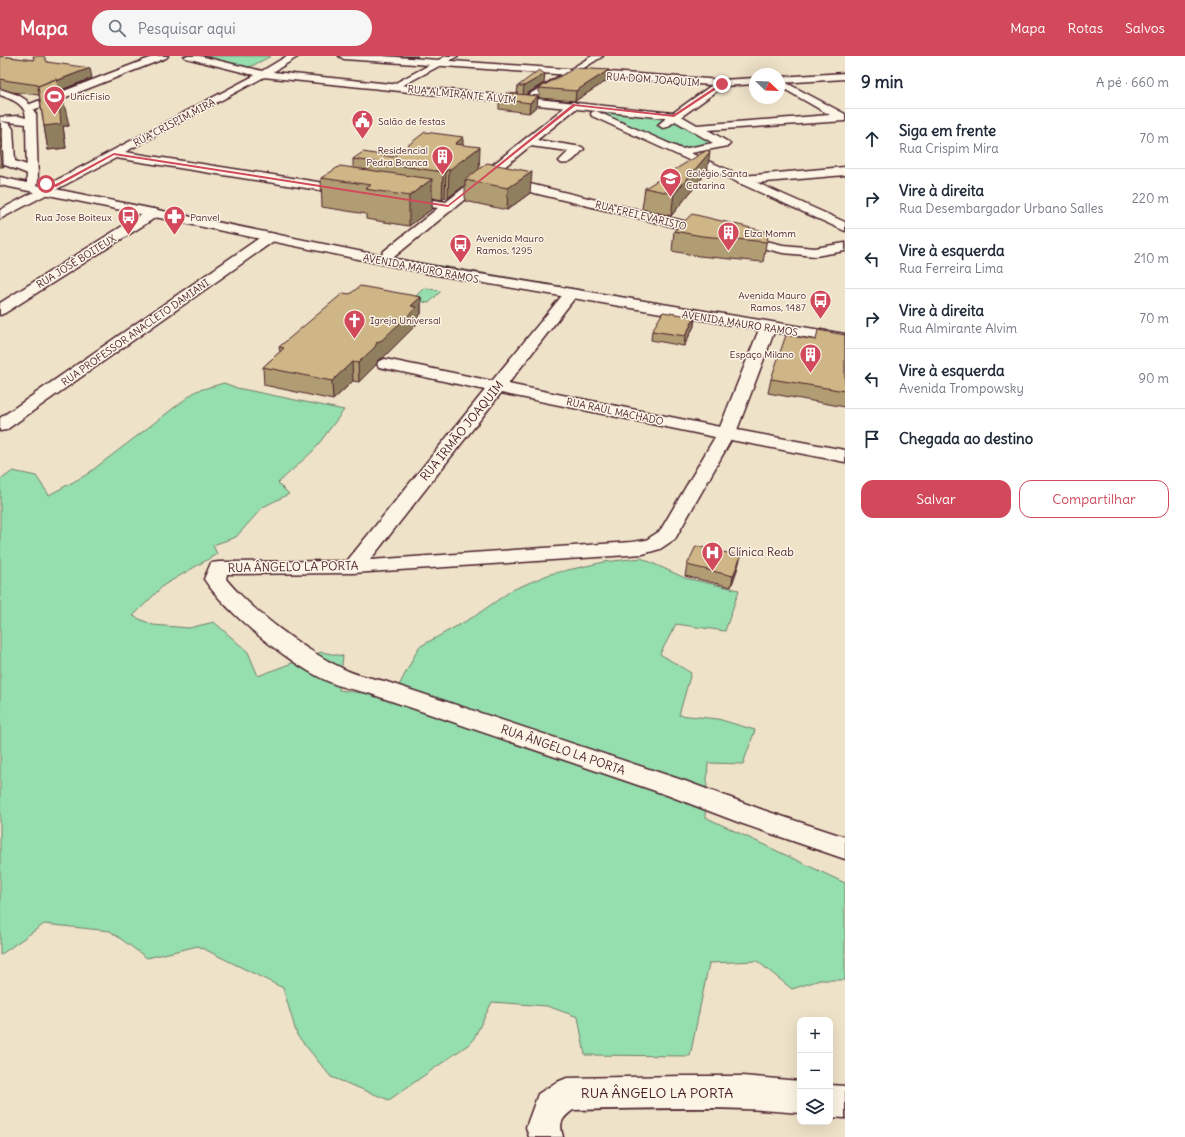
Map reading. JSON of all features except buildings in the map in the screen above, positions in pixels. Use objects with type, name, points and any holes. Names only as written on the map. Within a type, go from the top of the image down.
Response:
[{"type":"street","points":[[2,117],[163,56]]},
{"type":"street","name":"RUA ALMIRANTE ALVIM","points":[[189,56],[263,74],[674,116]]},
{"type":"street","points":[[250,71],[279,56]]},
{"type":"street","name":"RUA CRISPIM MIRA","points":[[0,215],[294,56]]},
{"type":"street","name":"RUA DOM JOAQUIM","points":[[344,56],[722,84],[749,82]]},
{"type":"street","points":[[392,87],[453,56]]},
{"type":"street","points":[[525,100],[598,56]]},
{"type":"street","points":[[785,81],[845,76]]},
{"type":"street","points":[[651,133],[722,84]]},
{"type":"street","points":[[785,84],[844,118]]},
{"type":"street","points":[[0,92],[20,99],[29,108],[32,176],[26,184],[16,185]]},
{"type":"street","points":[[385,257],[574,105],[634,131],[651,133],[681,152],[845,227]]},
{"type":"street","points":[[674,116],[724,144],[681,152]]},
{"type":"street","points":[[2,117],[30,122]]},
{"type":"street","points":[[2,117],[8,129],[9,163],[32,176]]},
{"type":"street","points":[[696,128],[844,118]]},
{"type":"street","points":[[528,142],[578,148],[565,162]]},
{"type":"street","points":[[114,154],[364,193]]},
{"type":"street","points":[[742,180],[845,171]]},
{"type":"street","name":"AVENIDA MAURO RAMOS","points":[[0,175],[32,176],[50,188],[153,213],[270,238],[845,330]]},
{"type":"street","name":"RUA FREI EVARISTO","points":[[485,177],[783,249],[815,252],[845,247]]},
{"type":"street","name":"AVENIDA MAURO RAMOS","points":[[0,181],[16,185],[50,188],[570,295],[845,339]]},
{"type":"street","points":[[386,196],[448,206]]},
{"type":"street","name":"RUA JOSÉ BOITEUX","points":[[0,310],[153,213]]},
{"type":"street","name":"RUA PROFESSOR ANACLETO DAMIANI","points":[[0,426],[270,238]]},
{"type":"street","name":"RUA IRMÃO JOAQUIM","points":[[353,567],[570,295]]},
{"type":"street","name":"RUA ÂNGELO LA PORTA","points":[[768,327],[730,426],[668,535],[658,543],[645,547],[353,567],[219,568],[215,579],[219,585],[257,622],[308,660],[341,678],[375,687],[653,780],[845,848]]},
{"type":"street","name":"RUA RAUL MACHADO","points":[[385,364],[725,434],[845,456]]},
{"type":"street","name":"RUA ÂNGELO LA PORTA","points":[[546,1137],[543,1127],[550,1106],[567,1094],[707,1092],[772,1094],[797,1097]]},
{"type":"street","points":[[833,1101],[845,1102]]},
{"type":"green space","points":[[201,56],[271,56],[248,68]]},
{"type":"green space","points":[[590,110],[672,117],[713,143],[683,148]]},
{"type":"green space","points":[[394,258],[845,334],[845,336],[392,260]]},
{"type":"green space","points":[[424,288],[441,291],[429,303],[412,300]]},
{"type":"green space","points":[[224,383],[237,388],[344,410],[314,450],[278,483],[289,494],[263,507],[236,537],[213,545],[217,554],[164,585],[133,616],[153,625],[189,628],[214,622],[248,652],[258,676],[321,652],[343,656],[339,690],[393,697],[419,647],[475,616],[512,590],[550,574],[604,562],[641,558],[685,578],[739,590],[725,631],[676,624],[660,654],[691,673],[679,715],[718,719],[755,730],[743,764],[708,763],[705,817],[845,883],[845,980],[820,980],[792,989],[757,961],[709,963],[690,1056],[585,1055],[578,1017],[547,1006],[492,1002],[472,1042],[389,1100],[331,1077],[297,1035],[283,988],[198,946],[147,958],[110,931],[44,924],[0,955],[0,480],[13,471],[36,476],[49,495],[86,475],[196,391]]},
{"type":"place","name":"UnicFisio","points":[[54,116]]},
{"type":"place","name":"Salão de festas","points":[[363,140]]},
{"type":"place","name":"Residencial Pedra Branca","points":[[443,176]]},
{"type":"place","name":"Colégio Santa Catarina","points":[[671,198]]},
{"type":"place","name":"Rua Jose Boiteux","points":[[128,236]]},
{"type":"place","name":"Panvel","points":[[175,236]]},
{"type":"place","name":"Elza Momm","points":[[729,252]]},
{"type":"place","name":"Avenida Mauro Ramos, 1295","points":[[460,264]]},
{"type":"place","name":"Avenida Mauro Ramos, 1487","points":[[821,320]]},
{"type":"place","name":"Igreja Universal","points":[[354,340]]},
{"type":"place","name":"Espaço Milano","points":[[810,374]]},
{"type":"place","name":"Clínica Reab","points":[[712,572]]},
{"type":"route","points":[[46,184],[54,186],[114,154],[448,206],[574,105],[674,116],[722,84]]}]
